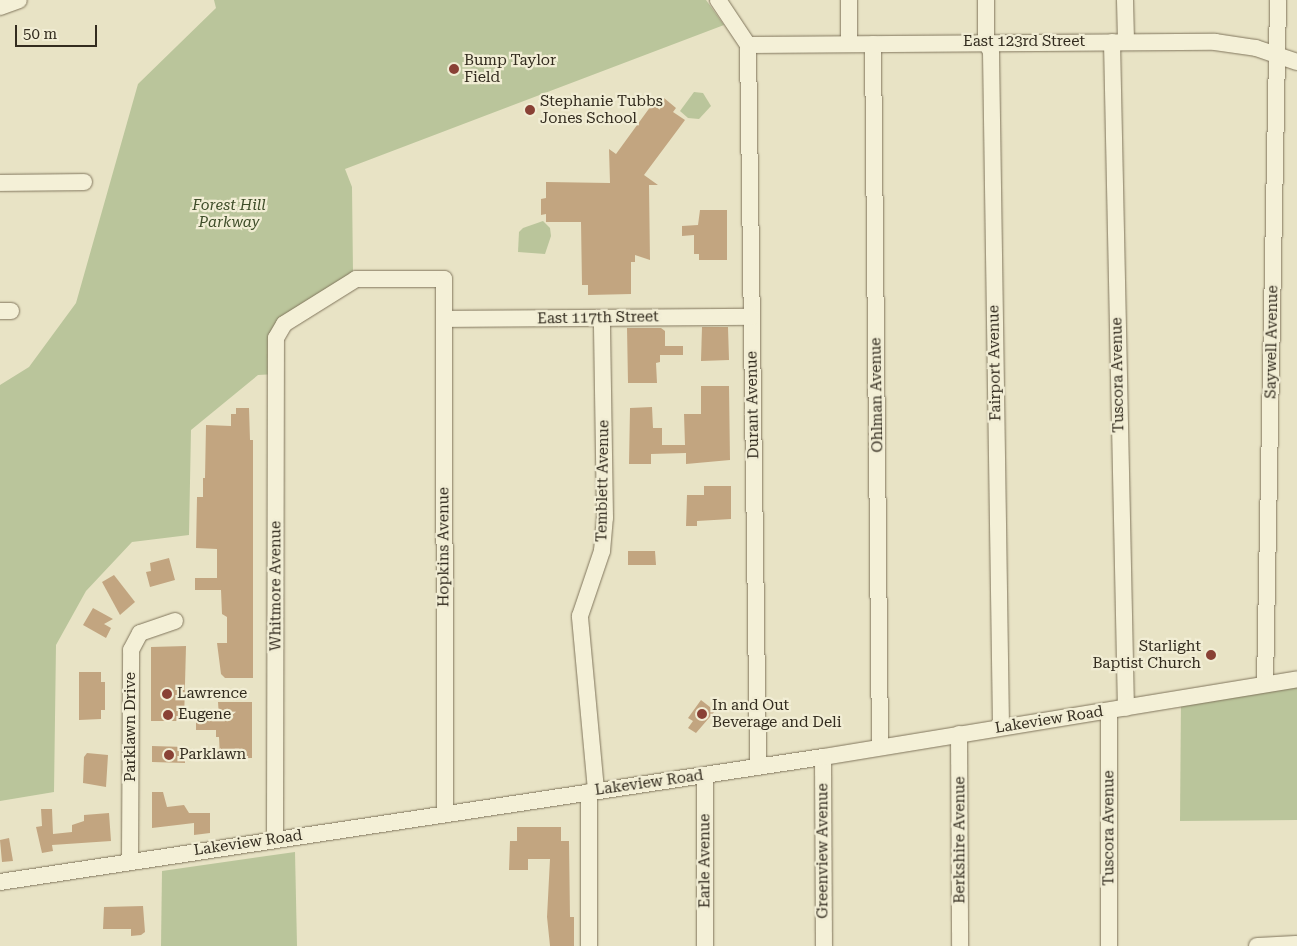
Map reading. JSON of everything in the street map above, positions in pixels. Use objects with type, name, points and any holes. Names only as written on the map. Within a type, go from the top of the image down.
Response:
[{"type":"street","points":[[0,6],[19,0]]},
{"type":"street","points":[[718,0],[748,45]]},
{"type":"street","points":[[849,0],[849,44]]},
{"type":"street","name":"Fairport Avenue","points":[[986,0],[986,42],[991,52],[1000,727]]},
{"type":"street","name":"Tuscora Avenue","points":[[1125,0],[1119,42],[1126,708]]},
{"type":"street","name":"Saywell Avenue","points":[[1265,684],[1278,0]]},
{"type":"street","name":"East 123rd Street","points":[[748,45],[1215,42],[1256,48],[1297,62]]},
{"type":"street","name":"Ohlman Avenue","points":[[874,44],[880,746]]},
{"type":"street","name":"Durant Avenue","points":[[748,45],[758,765]]},
{"type":"street","points":[[0,183],[84,182]]},
{"type":"street","name":"Hopkins Avenue","points":[[277,333],[284,324],[356,279],[444,279],[444,814]]},
{"type":"street","name":"East 117th Street","points":[[444,319],[752,317]]},
{"type":"street","name":"Temblett Avenue","points":[[589,946],[592,791],[580,616],[602,551],[605,518],[602,318]]},
{"type":"street","name":"Whitmore Avenue","points":[[275,839],[277,333]]},
{"type":"street","name":"Parklawn Drive","points":[[130,860],[131,650],[140,633],[175,621]]},
{"type":"street","name":"Lakeview Road","points":[[0,882],[130,860],[705,775],[758,765],[822,757],[1297,679]]},
{"type":"street","name":"Tuscora Avenue","points":[[1109,711],[1109,946]]},
{"type":"street","name":"Berkshire Avenue","points":[[959,734],[960,946]]},
{"type":"street","name":"Greenview Avenue","points":[[822,757],[824,946]]},
{"type":"street","name":"Earle Avenue","points":[[705,775],[705,946]]},
{"type":"street","points":[[1257,946],[1297,944]]},
{"type":"green space","name":"Forest Hill Parkway","points":[[214,0],[706,0],[724,25],[345,169],[352,187],[353,272],[284,324],[276,374],[258,375],[191,430],[189,535],[132,542],[86,591],[56,645],[54,792],[0,801],[0,385],[29,367],[76,303],[138,84],[216,8]]},
{"type":"green space","points":[[694,92],[703,93],[711,106],[699,119],[688,118],[680,111]]},
{"type":"green space","points":[[543,221],[550,228],[551,236],[545,254],[518,252],[519,232],[523,228]]},
{"type":"green space","points":[[1297,679],[1297,820],[1180,821],[1181,699]]},
{"type":"green space","points":[[295,852],[297,946],[161,946],[162,871]]},
{"type":"building","points":[[664,98],[676,108],[673,112],[685,120],[644,175],[658,185],[649,185],[650,260],[635,255],[635,262],[631,262],[631,294],[588,295],[588,285],[582,285],[581,222],[546,222],[546,214],[541,215],[541,199],[546,198],[546,182],[610,183],[609,149],[616,154],[656,99],[661,103]]},
{"type":"building","points":[[700,210],[727,210],[727,260],[699,260],[699,254],[694,254],[694,235],[682,236],[682,226],[698,225]]},
{"type":"building","points":[[702,327],[728,327],[729,360],[701,361]]},
{"type":"building","points":[[627,328],[661,328],[665,331],[665,346],[683,346],[683,355],[660,355],[660,362],[656,363],[657,383],[628,383]]},
{"type":"building","points":[[701,386],[729,386],[730,460],[686,464],[686,453],[651,454],[651,464],[629,464],[630,408],[652,407],[653,428],[662,428],[662,445],[685,445],[684,414],[701,414]]},
{"type":"building","points":[[236,408],[249,408],[250,440],[253,440],[253,678],[225,678],[221,674],[217,643],[227,643],[227,617],[222,614],[221,590],[195,590],[195,578],[217,578],[217,549],[196,548],[197,497],[203,497],[203,478],[205,478],[206,425],[231,426],[231,414],[236,414]]},
{"type":"building","points":[[704,486],[731,486],[731,519],[697,521],[697,526],[686,526],[687,495],[704,495]]},
{"type":"building","points":[[628,551],[655,551],[656,565],[628,565]]},
{"type":"building","points":[[169,558],[175,580],[150,587],[146,572],[151,571],[150,563]]},
{"type":"building","points":[[114,575],[135,602],[120,615],[102,582]]},
{"type":"building","points":[[93,608],[113,619],[104,624],[111,628],[106,638],[83,625]]},
{"type":"building","points":[[186,646],[184,721],[151,721],[151,647]]},
{"type":"building","points":[[79,672],[101,672],[101,682],[105,682],[105,710],[101,710],[101,719],[79,720]]},
{"type":"building","name":"In and Out Beverage and Deli","points":[[701,700],[715,711],[696,733],[688,728],[693,721],[688,718]]},
{"type":"building","points":[[218,702],[252,702],[252,758],[220,758],[219,737],[216,737],[216,730],[196,730],[196,718],[219,718]]},
{"type":"building","name":"Parklawn","points":[[152,746],[185,747],[185,763],[152,762]]},
{"type":"building","points":[[87,753],[108,755],[106,787],[83,783],[84,757]]},
{"type":"building","points":[[152,792],[163,792],[167,807],[184,805],[189,813],[210,813],[210,833],[194,835],[194,823],[152,828]]},
{"type":"building","points":[[41,809],[52,809],[53,834],[72,832],[72,825],[84,821],[84,815],[109,813],[111,841],[52,845],[53,851],[42,853],[36,827],[42,826]]},
{"type":"building","points":[[517,827],[561,827],[561,841],[569,841],[570,917],[574,917],[574,946],[550,946],[547,917],[550,859],[528,859],[528,870],[509,870],[510,841],[517,841]]},
{"type":"building","points":[[9,838],[13,861],[2,862],[0,840]]},
{"type":"building","points":[[143,906],[145,932],[141,935],[131,936],[131,929],[103,929],[104,907]]},
{"type":"place","name":"Bump Taylor Field","points":[[454,69]]},
{"type":"place","name":"Stephanie Tubbs Jones School","points":[[530,110]]},
{"type":"place","name":"Starlight Baptist Church","points":[[1211,655]]},
{"type":"place","name":"Lawrence","points":[[167,694]]},
{"type":"place","name":"In and Out Beverage and Deli","points":[[702,714]]},
{"type":"place","name":"Eugene","points":[[168,715]]},
{"type":"place","name":"Parklawn","points":[[169,755]]}]
